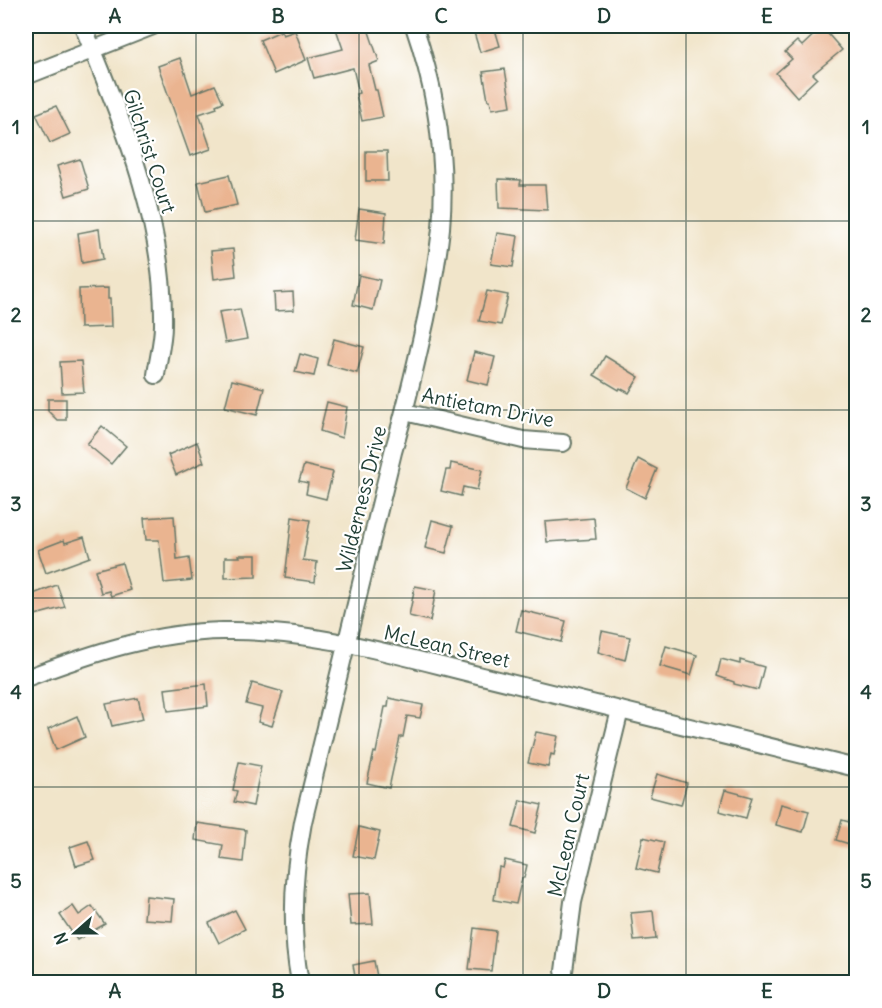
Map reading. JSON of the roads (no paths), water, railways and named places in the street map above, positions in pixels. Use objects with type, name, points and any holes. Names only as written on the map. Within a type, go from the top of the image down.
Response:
[{"type":"street","name":"Gilchrist Court","points":[[83,26],[131,148],[147,203],[158,254],[163,327],[156,375]]},
{"type":"street","points":[[26,76],[153,26]]},
{"type":"street","name":"Wilderness Drive","points":[[299,982],[295,960],[294,923],[298,849],[346,644],[405,412],[435,272],[441,228],[442,184],[439,134],[433,93],[414,26]]},
{"type":"street","name":"Antietam Drive","points":[[405,412],[523,440],[563,443]]},
{"type":"street","name":"McLean Street","points":[[26,678],[109,648],[148,639],[223,631],[289,633],[346,644],[856,768]]},
{"type":"street","name":"McLean Court","points":[[564,971],[573,902],[620,710]]}]
